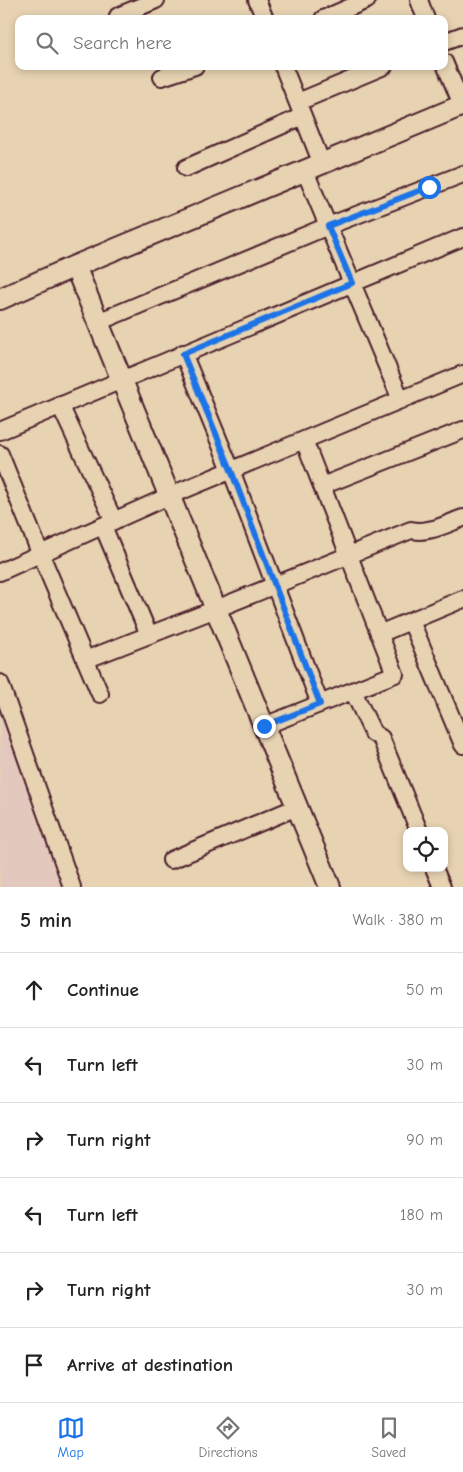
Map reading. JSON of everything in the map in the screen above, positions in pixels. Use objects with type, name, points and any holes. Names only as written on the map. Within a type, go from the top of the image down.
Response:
[{"type":"street","points":[[120,15],[156,0]]},
{"type":"street","points":[[257,0],[263,15]]},
{"type":"street","points":[[332,15],[367,0]]},
{"type":"street","points":[[419,0],[425,15]]},
{"type":"street","points":[[448,41],[463,35]]},
{"type":"street","points":[[162,78],[185,70]]},
{"type":"street","points":[[285,70],[300,109],[328,226],[401,400]]},
{"type":"street","points":[[186,168],[376,70]]},
{"type":"street","points":[[0,299],[75,266],[463,106],[447,70]]},
{"type":"street","points":[[98,322],[328,226],[463,174]]},
{"type":"street","points":[[0,431],[463,237]]},
{"type":"street","points":[[75,266],[330,887]]},
{"type":"street","points":[[183,354],[231,470],[320,704]]},
{"type":"street","points":[[0,572],[169,496],[463,374]]},
{"type":"street","points":[[60,406],[108,524],[149,635]]},
{"type":"street","points":[[322,486],[463,430]]},
{"type":"street","points":[[264,726],[395,674],[304,440]]},
{"type":"street","points":[[0,454],[100,694]]},
{"type":"street","points":[[85,660],[216,610],[411,530],[419,532],[433,529],[463,518]]},
{"type":"street","points":[[379,634],[463,599]]},
{"type":"street","points":[[411,621],[463,746]]},
{"type":"street","points":[[0,684],[72,887]]},
{"type":"street","points":[[354,691],[373,733],[381,738],[417,827]]},
{"type":"street","points":[[171,860],[297,807]]},
{"type":"street","points":[[436,872],[442,887]]},
{"type":"shaded area","points":[[0,703],[63,887],[0,887]]},
{"type":"route","points":[[264,726],[320,704],[231,470],[183,354],[352,283],[328,226],[429,187]]}]
